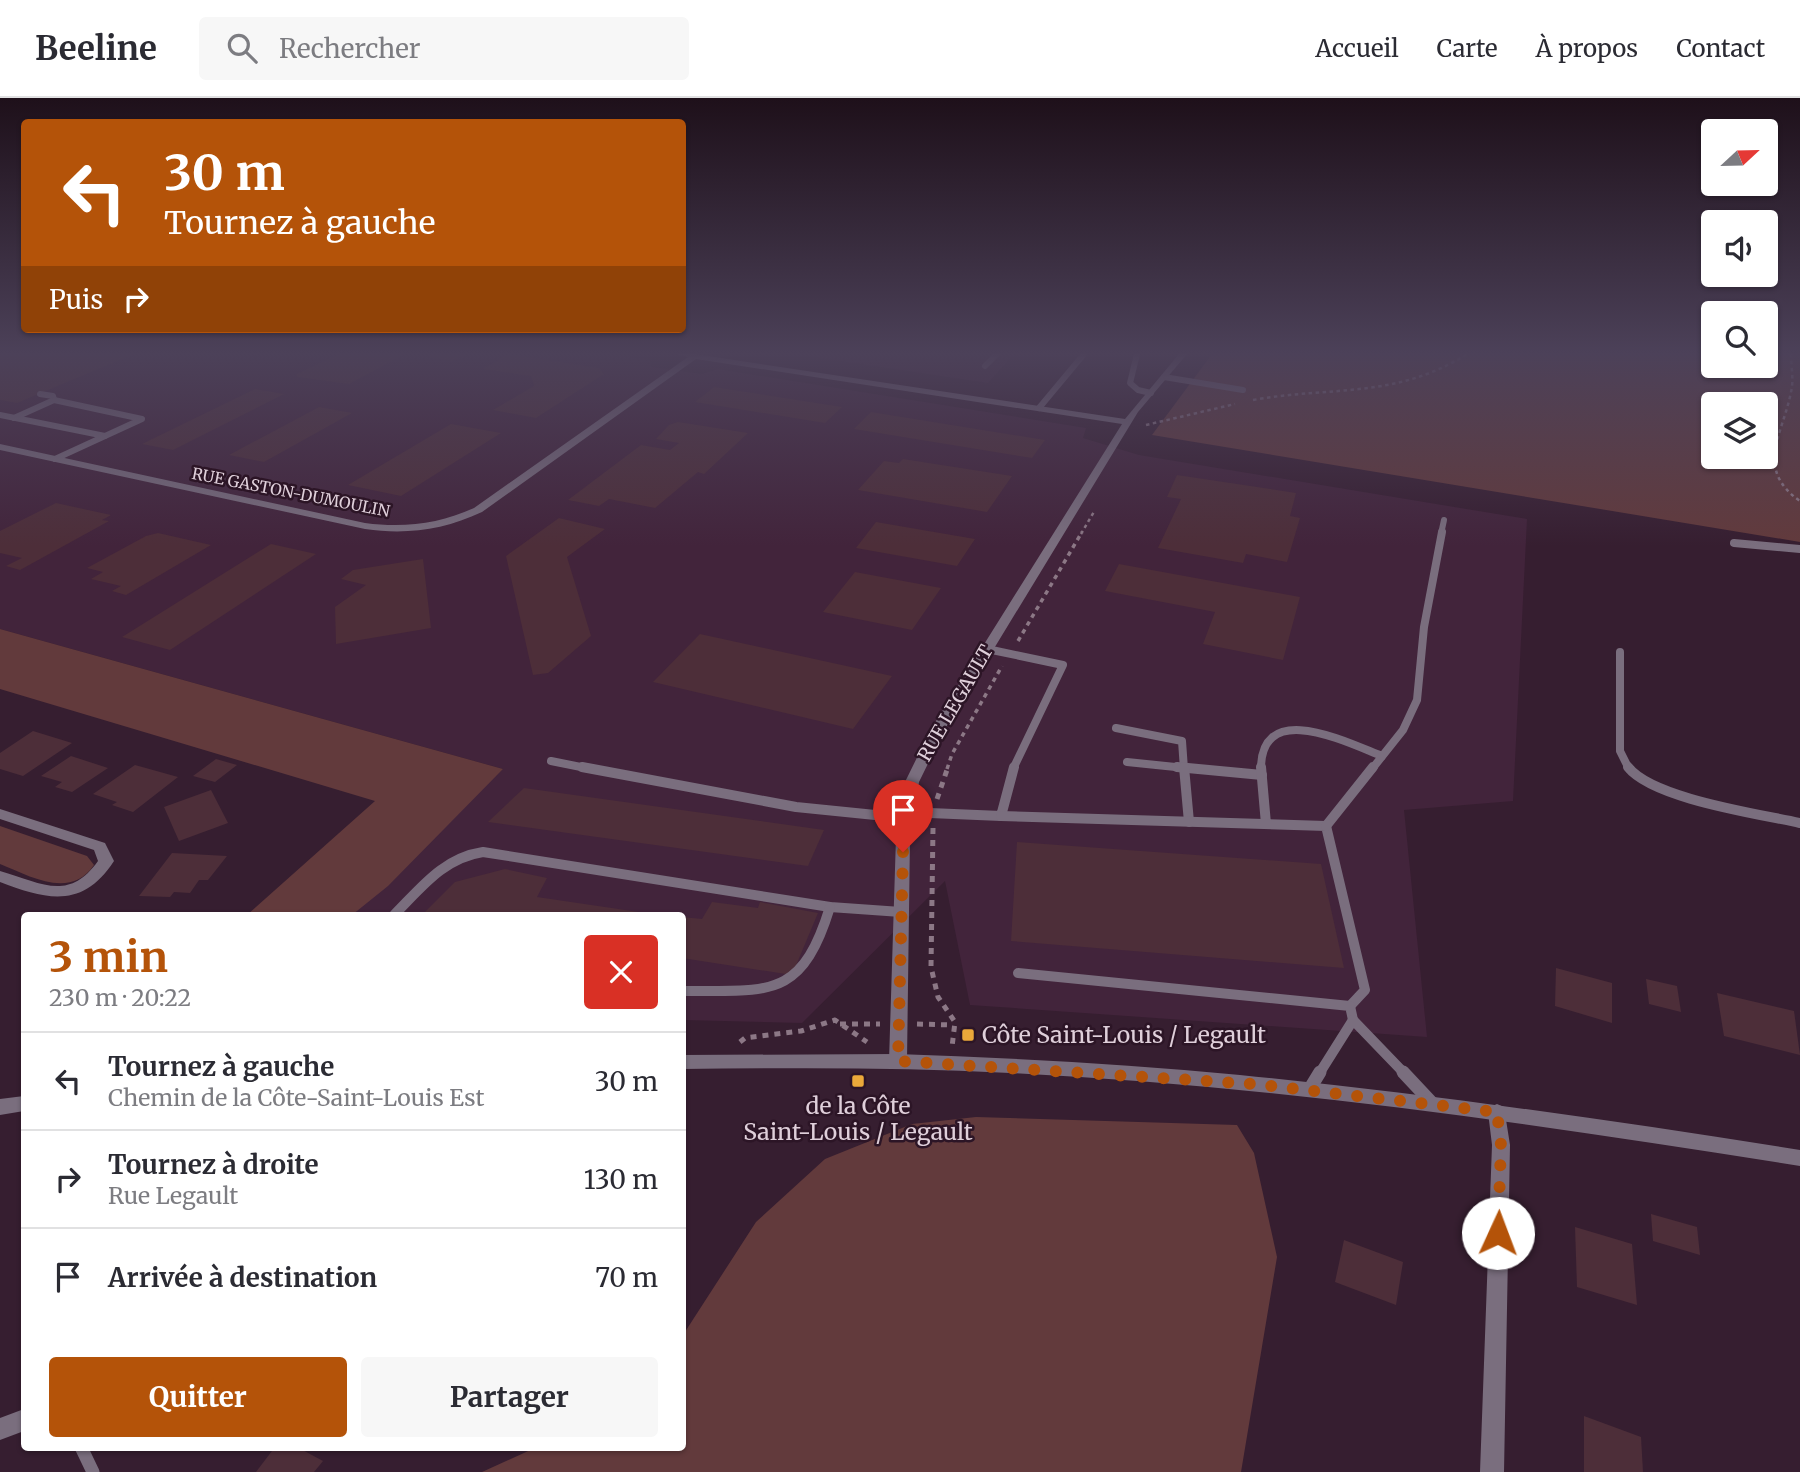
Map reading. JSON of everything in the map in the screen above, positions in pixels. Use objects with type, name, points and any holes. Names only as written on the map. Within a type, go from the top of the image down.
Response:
[{"type":"street","name":"RUE GASTON-DUMOULIN","points":[[0,447],[365,526],[392,529],[426,526],[458,519],[478,510],[607,418]]},
{"type":"street","points":[[1103,418],[1127,422]]},
{"type":"street","name":"RUE LEGAULT","points":[[898,1061],[906,815],[919,765],[986,649],[1130,418]]},
{"type":"street","points":[[0,814],[100,847],[106,861],[98,876],[72,891],[42,893],[0,876]]},
{"type":"street","points":[[686,1062],[898,1061],[1154,1076],[1434,1104],[1800,1158]]},
{"type":"street","points":[[0,1107],[21,1104]]},
{"type":"street","points":[[1492,1472],[1501,1145],[1497,1112]]},
{"type":"street","points":[[0,1429],[21,1421]]},
{"type":"lane","points":[[15,418],[105,436]]},
{"type":"lane","points":[[55,459],[142,419],[138,418]]},
{"type":"lane","points":[[1326,826],[1403,730],[1417,700],[1424,627],[1444,520]]},
{"type":"lane","points":[[1734,543],[1800,549]]},
{"type":"lane","points":[[986,649],[1063,665],[1015,762],[1001,816]]},
{"type":"lane","points":[[1620,652],[1620,752],[1628,770],[1662,790],[1800,823]]},
{"type":"lane","points":[[1116,728],[1182,741],[1189,821]]},
{"type":"lane","points":[[1266,824],[1262,775],[1263,746],[1268,739],[1286,730],[1308,730],[1382,757]]},
{"type":"lane","points":[[551,761],[796,807],[906,815],[1326,826]]},
{"type":"lane","points":[[1127,762],[1262,775]]},
{"type":"lane","points":[[1326,826],[1365,990],[1350,1006]]},
{"type":"lane","points":[[397,912],[448,862],[468,854],[483,852],[830,907],[901,912]]},
{"type":"lane","points":[[686,991],[768,988],[793,979],[813,956],[830,907]]},
{"type":"lane","points":[[1018,973],[1350,1006]]},
{"type":"lane","points":[[1350,1006],[1353,1020],[1434,1104]]},
{"type":"lane","points":[[1309,1090],[1353,1020]]},
{"type":"lane","points":[[83,1451],[93,1472]]},
{"type":"path","points":[[1146,425],[1175,418]]},
{"type":"path","points":[[1784,418],[1772,457],[1787,492],[1800,501]]},
{"type":"path","name":"RUE LEGAULT","points":[[1021,635],[1080,536]]},
{"type":"path","name":"RUE LEGAULT","points":[[938,794],[951,754],[1007,659]]},
{"type":"path","points":[[932,830],[931,967],[935,988],[943,1007],[955,1023],[953,1025]]},
{"type":"path","points":[[745,1038],[801,1031],[835,1020],[839,1024]]},
{"type":"shaded area","points":[[0,418],[1024,418],[1086,428],[1083,438],[1139,455],[1527,519],[1513,801],[1404,810],[1427,1037],[970,1005],[945,881],[802,1023],[686,1020],[686,912],[354,912],[503,769],[0,629]]},
{"type":"shaded area","points":[[1165,418],[1701,418],[1701,469],[1778,469],[1778,418],[1800,418],[1800,542],[1152,435]]},
{"type":"shaded area","points":[[0,629],[503,769],[388,886],[356,912],[250,912],[375,801],[0,689]]},
{"type":"shaded area","points":[[0,826],[87,856],[94,865],[84,875],[62,883],[24,874],[0,864]]},
{"type":"shaded area","points":[[976,1117],[1237,1125],[1254,1153],[1277,1257],[1241,1472],[482,1472],[528,1451],[686,1451],[686,1330],[756,1222],[825,1159],[912,1124]]},
{"type":"building","points":[[195,418],[236,418],[173,450],[142,444]]},
{"type":"building","points":[[298,418],[343,418],[264,462],[229,455]]},
{"type":"building","points":[[795,418],[830,418],[825,423]]},
{"type":"building","points":[[865,418],[909,418],[1045,440],[1032,458],[854,429]]},
{"type":"building","points":[[678,422],[748,433],[704,474],[698,472],[655,508],[609,499],[599,506],[568,500],[641,445],[670,450],[679,443],[656,439],[669,425]]},
{"type":"building","points":[[451,424],[501,433],[401,496],[348,485]]},
{"type":"building","points":[[903,459],[1012,476],[987,512],[858,490],[884,461],[899,463]]},
{"type":"building","points":[[1177,475],[1296,493],[1290,516],[1300,518],[1287,562],[1246,554],[1243,563],[1158,548],[1181,499],[1167,497]]},
{"type":"building","points":[[56,503],[111,515],[102,520],[109,521],[20,570],[6,566],[22,558],[0,553],[0,531]]},
{"type":"building","points":[[559,518],[605,529],[567,557],[591,636],[548,673],[533,675],[506,556]]},
{"type":"building","points":[[876,522],[975,539],[957,566],[856,548]]},
{"type":"building","points":[[158,533],[211,545],[126,595],[112,591],[121,586],[91,579],[103,572],[87,568],[146,536]]},
{"type":"building","points":[[271,544],[316,554],[170,650],[122,637]]},
{"type":"building","points":[[423,559],[431,628],[336,644],[335,607],[366,585],[341,579],[353,570]]},
{"type":"building","points":[[1119,564],[1300,597],[1283,660],[1203,644],[1215,612],[1105,591]]},
{"type":"building","points":[[855,572],[941,588],[912,630],[823,612]]},
{"type":"building","points":[[700,634],[892,676],[853,729],[653,682]]},
{"type":"building","points":[[33,731],[72,743],[23,776],[0,769],[0,753]]},
{"type":"building","points":[[71,756],[108,768],[72,792],[55,787],[62,782],[41,776]]},
{"type":"building","points":[[216,759],[237,765],[215,782],[193,776]]},
{"type":"building","points":[[135,765],[178,777],[133,812],[112,805],[117,802],[93,794]]},
{"type":"building","points":[[524,788],[824,830],[808,866],[488,822]]},
{"type":"building","points":[[211,790],[228,823],[179,841],[164,807]]},
{"type":"building","points":[[1017,842],[1321,864],[1344,968],[1011,941]]},
{"type":"building","points":[[172,853],[227,856],[208,880],[199,880],[190,893],[174,892],[170,897],[139,896]]},
{"type":"building","points":[[505,869],[547,878],[537,897],[639,912],[425,912],[455,882]]},
{"type":"building","points":[[712,902],[758,908],[760,902],[818,913],[792,975],[686,959],[686,917],[702,919]]},
{"type":"building","points":[[1556,968],[1612,983],[1612,1023],[1555,1006]]},
{"type":"building","points":[[1646,979],[1677,986],[1681,1012],[1649,1004]]},
{"type":"building","points":[[1717,993],[1794,1011],[1800,1055],[1724,1036]]},
{"type":"building","points":[[1651,1214],[1697,1227],[1700,1255],[1653,1241]]},
{"type":"building","points":[[1575,1227],[1632,1244],[1637,1305],[1577,1287]]},
{"type":"building","points":[[1344,1240],[1403,1262],[1396,1305],[1335,1282]]},
{"type":"building","points":[[1584,1416],[1641,1437],[1643,1472],[1584,1472]]},
{"type":"building","points":[[272,1451],[304,1451],[323,1461],[314,1472],[256,1472]]},
{"type":"place","name":"Côte Saint-Louis / Legault","points":[[968,1035]]},
{"type":"place","name":"de la Côte Saint-Louis / Legault","points":[[858,1081]]},
{"type":"route","points":[[903,852],[898,1061],[1253,1084],[1497,1112],[1501,1145],[1498,1233]]}]
